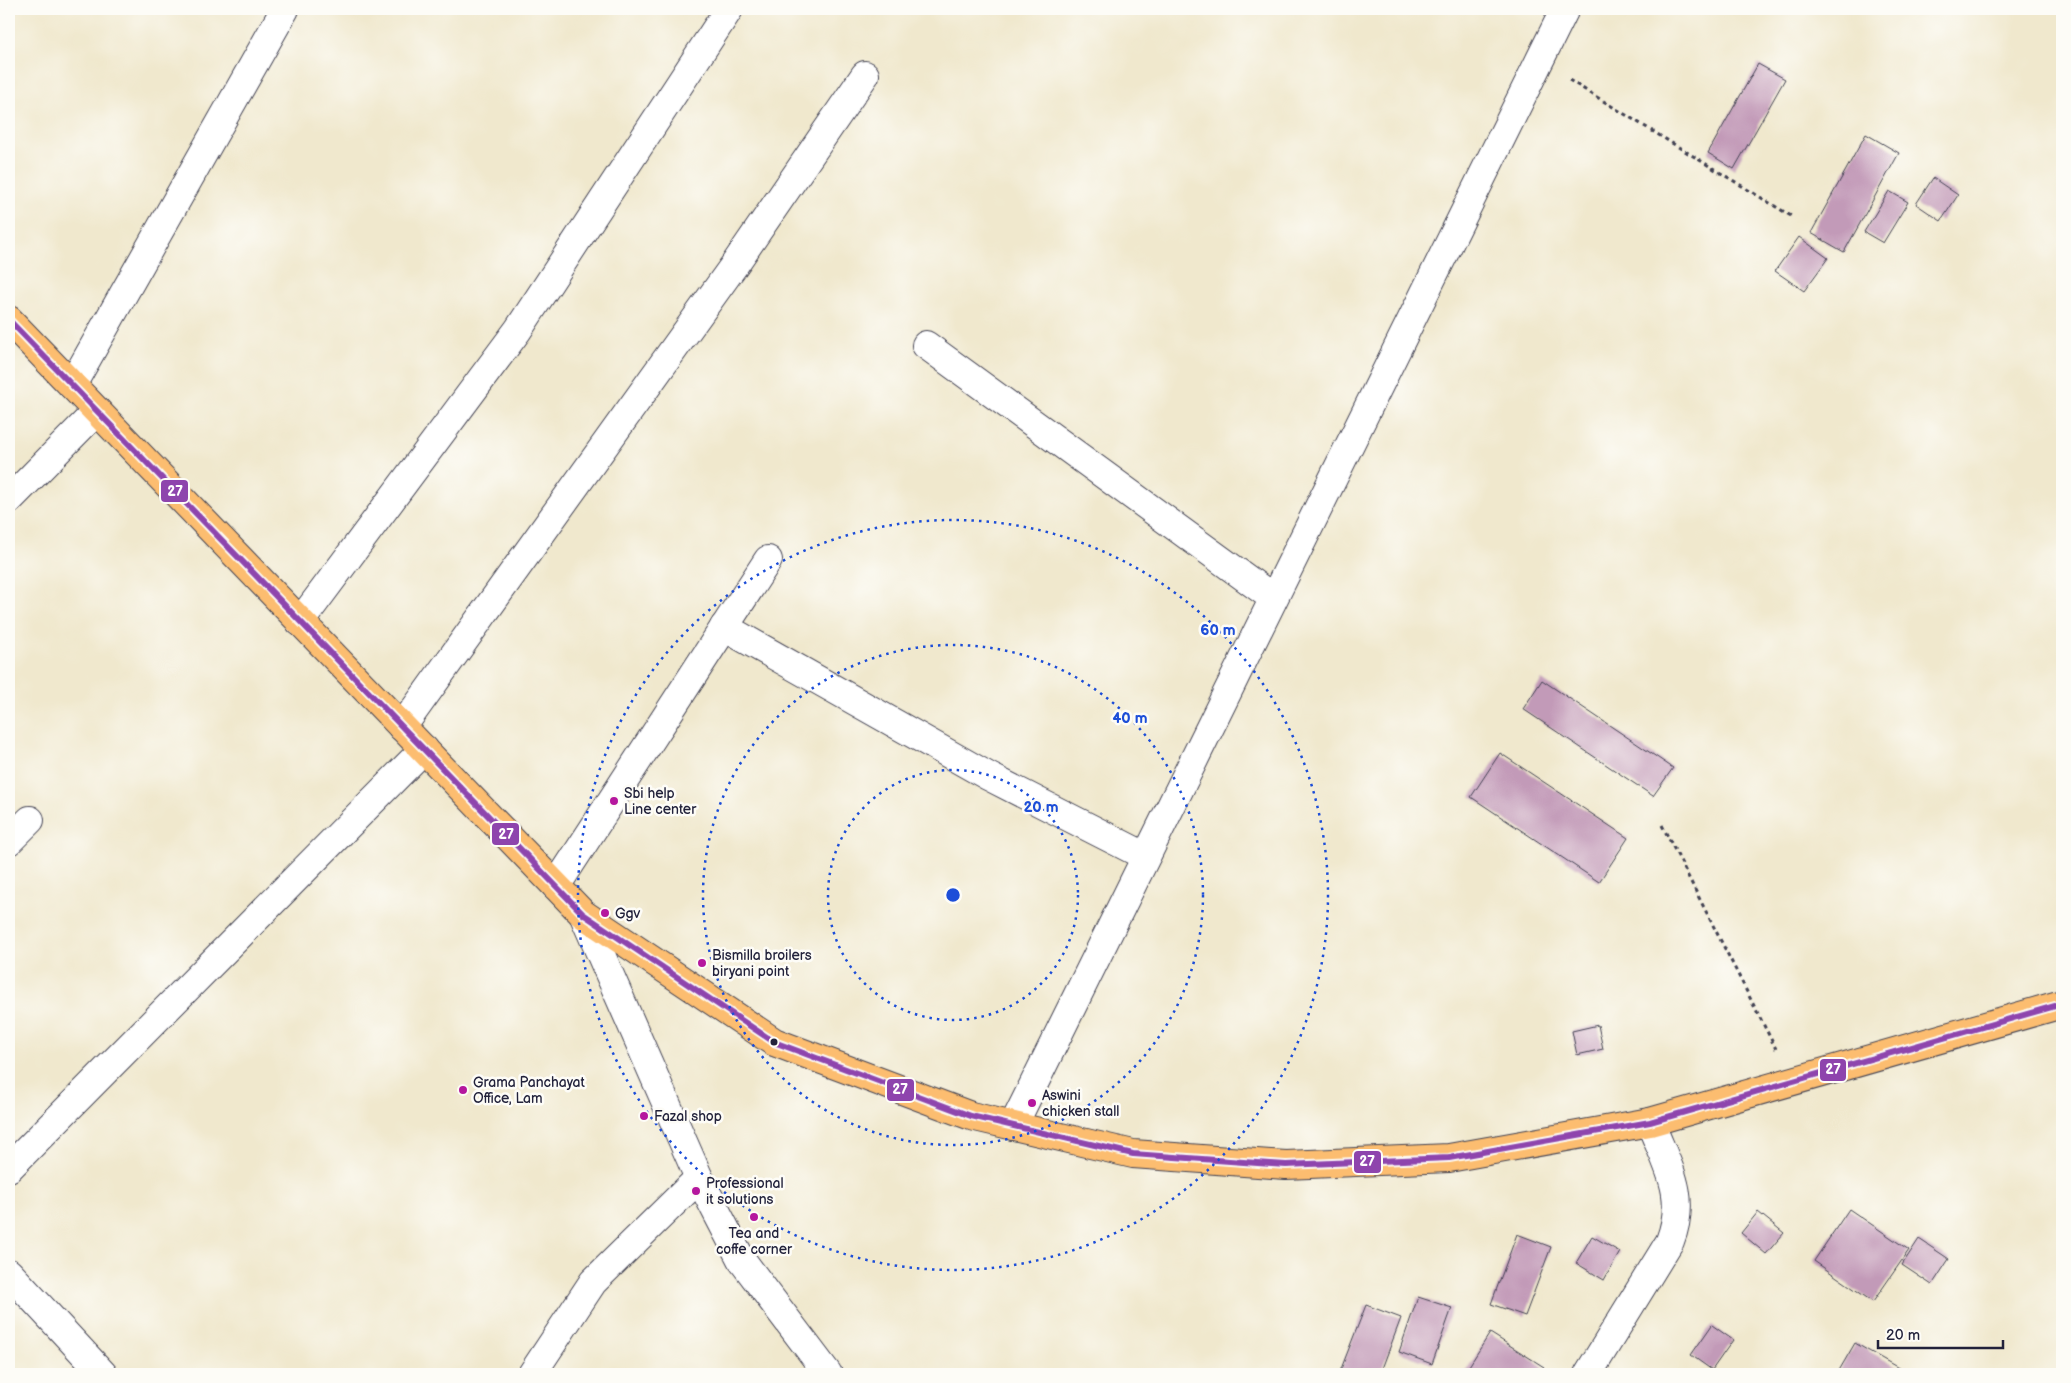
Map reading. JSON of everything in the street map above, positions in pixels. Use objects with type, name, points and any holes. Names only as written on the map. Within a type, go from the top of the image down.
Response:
[{"type":"main road","points":[[9,320],[583,914],[774,1042],[971,1116],[1134,1154],[1286,1165],[1449,1158],[1650,1122],[2062,1004]]},
{"type":"street","points":[[72,385],[285,9]]},
{"type":"street","points":[[300,622],[518,330],[729,9]]},
{"type":"street","points":[[1013,1126],[1565,9]]},
{"type":"street","points":[[402,727],[735,264],[865,75]]},
{"type":"street","points":[[926,345],[1273,598]]},
{"type":"street","points":[[9,500],[97,411]]},
{"type":"street","points":[[556,886],[768,560]]},
{"type":"street","points":[[724,627],[988,776],[1146,856]]},
{"type":"street","points":[[9,1168],[424,749]]},
{"type":"street","points":[[9,841],[30,820]]},
{"type":"street","points":[[583,914],[699,1178],[741,1259],[828,1374]]},
{"type":"street","points":[[1588,1374],[1670,1241],[1675,1226],[1678,1212],[1676,1192],[1650,1122]]},
{"type":"street","points":[[532,1374],[593,1282],[699,1178]]},
{"type":"street","points":[[9,1274],[103,1374]]},
{"type":"path","points":[[1539,62],[1791,216]]},
{"type":"path","points":[[1662,825],[1776,1046],[1782,1084]]},
{"type":"building","points":[[1758,64],[1785,79],[1734,169],[1708,153]]},
{"type":"building","points":[[1866,134],[1899,153],[1844,252],[1811,233]]},
{"type":"building","points":[[1933,178],[1958,195],[1941,221],[1916,204]]},
{"type":"building","points":[[1889,191],[1908,202],[1883,243],[1864,232]]},
{"type":"building","points":[[1799,237],[1828,258],[1804,291],[1775,271]]},
{"type":"building","points":[[1542,680],[1673,768],[1653,796],[1523,709]]},
{"type":"building","points":[[1500,753],[1628,838],[1599,882],[1471,797]]},
{"type":"building","points":[[1598,1025],[1603,1049],[1577,1055],[1572,1031]]},
{"type":"building","points":[[1849,1209],[1909,1250],[1873,1302],[1814,1261]]},
{"type":"building","points":[[1758,1212],[1784,1233],[1766,1254],[1741,1233]]},
{"type":"building","points":[[1517,1234],[1551,1247],[1525,1316],[1491,1304]]},
{"type":"building","points":[[1592,1236],[1620,1252],[1604,1280],[1576,1263]]},
{"type":"building","points":[[1919,1239],[1949,1259],[1932,1285],[1902,1265]]},
{"type":"building","points":[[1418,1297],[1452,1308],[1432,1364],[1399,1352]]},
{"type":"building","points":[[1366,1305],[1401,1318],[1380,1374],[1339,1374]]},
{"type":"building","points":[[1712,1325],[1733,1340],[1712,1370],[1691,1355]]},
{"type":"building","points":[[1490,1333],[1544,1367],[1540,1374],[1464,1374]]},
{"type":"building","points":[[1855,1343],[1909,1374],[1837,1374]]},
{"type":"transit line","name":"27","points":[[9,320],[583,914],[774,1042],[971,1116],[1133,1154],[1286,1165],[1449,1158],[1650,1122],[2062,1004]]},
{"type":"place","name":"Sbi help Line center","points":[[614,801]]},
{"type":"place","name":"Ggv","points":[[605,913]]},
{"type":"place","name":"Bismilla broilers biryani point","points":[[702,963]]},
{"type":"place","name":"Grama Panchayat Office, Lam","points":[[463,1090]]},
{"type":"place","name":"Aswini chicken stall","points":[[1032,1103]]},
{"type":"place","name":"Fazal shop","points":[[644,1116]]},
{"type":"place","name":"Professional it solutions","points":[[696,1191]]},
{"type":"place","name":"Tea and coffe corner","points":[[754,1217]]}]
